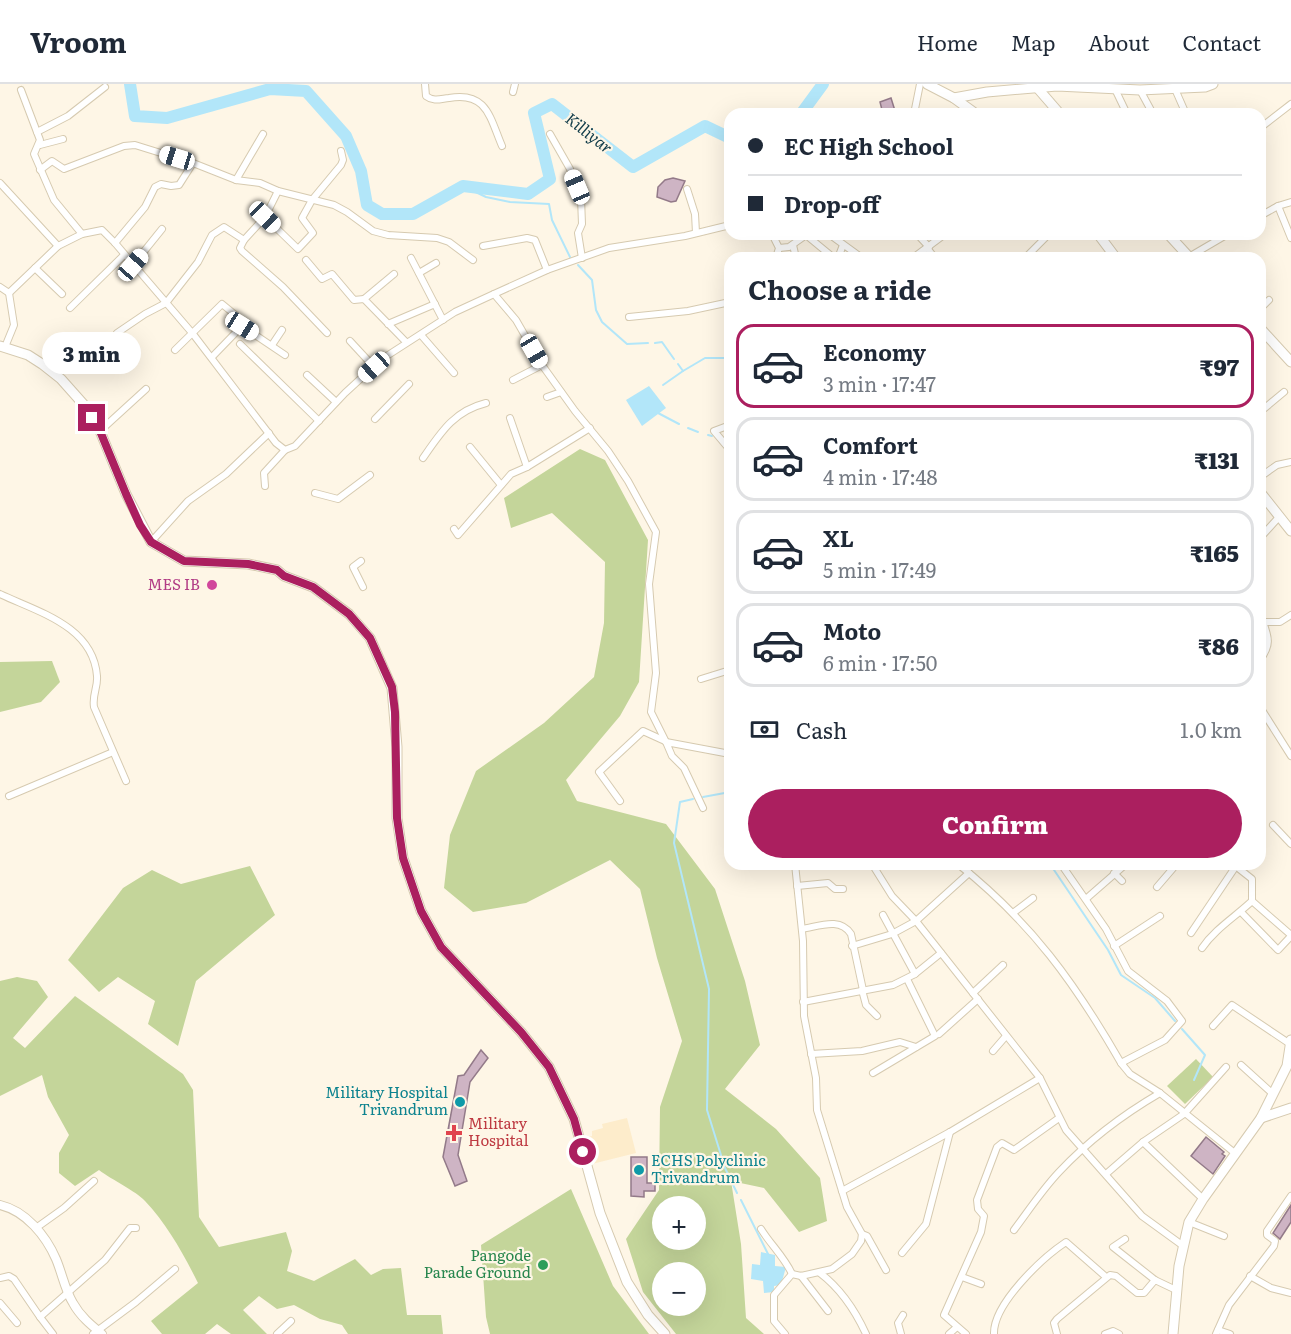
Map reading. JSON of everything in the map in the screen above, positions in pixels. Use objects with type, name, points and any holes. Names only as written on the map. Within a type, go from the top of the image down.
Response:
[{"type":"main road","points":[[927,84],[968,108]]},
{"type":"main road","points":[[954,98],[1035,86],[1110,87],[1140,90],[1207,85]]},
{"type":"main road","points":[[1035,86],[1055,108]]},
{"type":"main road","points":[[1173,240],[1184,252]]},
{"type":"main road","points":[[1266,335],[1291,362]]},
{"type":"main road","points":[[2,346],[28,355],[61,379],[85,406],[100,431],[140,525],[151,542],[184,561],[239,563],[277,570],[284,576],[313,587],[349,614],[370,638],[392,687],[395,712],[397,818],[406,870],[421,911],[441,947],[521,1032],[549,1067],[574,1119],[600,1213],[627,1282],[648,1315],[665,1334]]},
{"type":"main road","points":[[1266,500],[1291,531]]},
{"type":"main road","points":[[1173,1334],[1182,1245],[1189,1222],[1261,1118],[1287,1065],[1290,1042]]},
{"type":"main road","points":[[1287,1065],[1291,1076]]},
{"type":"main road","points":[[1261,1118],[1291,1108]]},
{"type":"street","points":[[425,84],[426,96],[434,100],[455,96],[476,99],[483,104],[502,146]]},
{"type":"street","points":[[513,92],[515,84]]},
{"type":"street","points":[[915,108],[920,84]]},
{"type":"street","points":[[36,132],[68,116],[105,87]]},
{"type":"street","points":[[1110,87],[1123,108]]},
{"type":"street","points":[[1175,89],[1183,108]]},
{"type":"street","points":[[21,90],[40,145]]},
{"type":"street","points":[[1140,90],[1150,108]]},
{"type":"street","points":[[1266,123],[1291,104]]},
{"type":"street","points":[[236,180],[263,134]]},
{"type":"street","points":[[550,134],[570,169],[581,198],[582,224],[578,233],[582,258]]},
{"type":"street","points":[[25,156],[34,154],[40,145],[63,139]]},
{"type":"street","points":[[40,170],[52,161],[64,169],[124,146],[135,145],[193,163],[236,180],[260,183],[278,191],[334,205],[373,231],[388,235],[437,238],[449,243],[473,260]]},
{"type":"street","points":[[265,217],[298,249],[313,233],[302,218],[312,200],[341,165],[343,160],[341,151]]},
{"type":"street","points":[[34,154],[54,200],[82,234]]},
{"type":"street","points":[[115,243],[146,207],[155,187],[161,184],[179,185],[193,163]]},
{"type":"street","points":[[0,183],[58,246]]},
{"type":"street","points":[[687,189],[695,214],[696,233]]},
{"type":"street","points":[[278,191],[265,217],[244,240],[240,248],[283,287],[327,333]]},
{"type":"street","points":[[1266,213],[1291,202]]},
{"type":"street","points":[[1278,206],[1291,238]]},
{"type":"street","points":[[265,486],[264,473],[285,450],[295,446],[336,402],[374,367],[406,342],[443,320],[547,270],[609,248],[724,226]]},
{"type":"street","points":[[117,333],[166,303],[187,278],[212,236],[219,229],[228,228],[244,240]]},
{"type":"street","points":[[133,265],[162,229]]},
{"type":"street","points":[[9,293],[58,246],[82,234],[102,230],[193,334],[269,433],[285,450]]},
{"type":"street","points":[[483,246],[527,238],[535,240],[547,270]]},
{"type":"street","points":[[775,240],[779,248],[778,252]]},
{"type":"street","points":[[779,248],[793,245],[799,240]]},
{"type":"street","points":[[814,240],[828,252]]},
{"type":"street","points":[[837,240],[853,252]]},
{"type":"street","points":[[922,240],[931,252]]},
{"type":"street","points":[[921,252],[937,240]]},
{"type":"street","points":[[1031,252],[1043,240]]},
{"type":"street","points":[[1197,252],[1218,240]]},
{"type":"street","points":[[793,245],[795,252]]},
{"type":"street","points":[[839,252],[843,245]]},
{"type":"street","points":[[70,308],[124,255]]},
{"type":"street","points":[[411,258],[443,320]]},
{"type":"street","points":[[306,260],[322,279],[332,274],[354,300],[364,299],[394,274]]},
{"type":"street","points":[[419,273],[436,263]]},
{"type":"street","points":[[35,268],[62,294]]},
{"type":"street","points":[[0,287],[9,293],[14,325],[2,346]]},
{"type":"street","points":[[494,294],[516,320],[542,365],[628,481],[656,532],[649,584],[656,673],[651,712],[672,756],[684,768],[703,808]]},
{"type":"street","points":[[364,299],[406,342]]},
{"type":"street","points":[[1266,303],[1269,300]]},
{"type":"street","points":[[629,317],[724,303]]},
{"type":"street","points":[[175,350],[222,304],[244,322],[212,357]]},
{"type":"street","points":[[388,324],[435,304]]},
{"type":"street","points":[[242,326],[285,355]]},
{"type":"street","points":[[272,345],[282,330]]},
{"type":"street","points":[[421,335],[454,373]]},
{"type":"street","points":[[350,341],[374,367]]},
{"type":"street","points":[[240,344],[319,420]]},
{"type":"street","points":[[513,380],[542,365]]},
{"type":"street","points":[[307,375],[336,402]]},
{"type":"street","points":[[375,419],[409,384]]},
{"type":"street","points":[[100,431],[146,389]]},
{"type":"street","points":[[548,397],[561,392]]},
{"type":"street","points":[[1266,407],[1284,392]]},
{"type":"street","points":[[423,458],[442,429],[455,416],[486,403]]},
{"type":"street","points":[[510,418],[527,467]]},
{"type":"street","points":[[724,427],[714,431],[724,443]]},
{"type":"street","points":[[454,529],[458,535],[511,474],[527,467],[590,428]]},
{"type":"street","points":[[151,542],[188,501],[226,474],[269,433]]},
{"type":"street","points":[[470,447],[501,485]]},
{"type":"street","points":[[1266,473],[1277,465],[1291,462]]},
{"type":"street","points":[[315,494],[338,500],[370,475]]},
{"type":"street","points":[[1266,531],[1279,517]]},
{"type":"street","points":[[361,561],[353,567],[363,587]]},
{"type":"street","points":[[0,594],[62,623],[86,645],[97,675],[97,684],[93,692],[94,708],[126,781]]},
{"type":"street","points":[[1266,622],[1280,622],[1291,615]]},
{"type":"street","points":[[1266,631],[1270,640],[1266,652]]},
{"type":"street","points":[[700,679],[724,672]]},
{"type":"street","points":[[1267,716],[1291,756]]},
{"type":"street","points":[[620,801],[598,772],[643,731],[666,741],[724,753]]},
{"type":"street","points":[[9,796],[113,752]]},
{"type":"street","points":[[1273,825],[1291,844]]},
{"type":"street","points":[[796,870],[802,929],[803,1002],[816,1078],[817,1110],[847,1207],[886,1270]]},
{"type":"street","points":[[876,870],[892,896],[916,921],[1040,1078],[1066,1130],[1142,1216],[1182,1245]]},
{"type":"street","points":[[965,870],[1034,934],[1065,973],[1130,1074],[1160,1093],[1236,1154]]},
{"type":"street","points":[[1066,870],[1087,898],[1128,971],[1167,1000],[1182,1021],[1165,1040],[1121,1063]]},
{"type":"street","points":[[1087,898],[1118,870]]},
{"type":"street","points":[[1157,887],[1172,870]]},
{"type":"street","points":[[1191,933],[1231,870]]},
{"type":"street","points":[[1202,948],[1211,934],[1252,901],[1252,879],[1240,870]]},
{"type":"street","points":[[852,946],[892,934],[916,921],[969,873]]},
{"type":"street","points":[[1114,873],[1122,881]]},
{"type":"street","points":[[797,886],[828,883],[835,889],[843,889]]},
{"type":"street","points":[[1013,913],[1033,898]]},
{"type":"street","points":[[1241,912],[1278,950],[1291,936],[1252,901]]},
{"type":"street","points":[[883,915],[915,974]]},
{"type":"street","points":[[1114,946],[1160,916]]},
{"type":"street","points":[[802,929],[841,923],[851,934],[866,1005],[877,1016]]},
{"type":"street","points":[[803,1002],[894,985],[915,974],[941,953]]},
{"type":"street","points":[[973,993],[1003,965]]},
{"type":"street","points":[[873,1073],[935,1036],[907,979]]},
{"type":"street","points":[[939,1034],[978,999]]},
{"type":"street","points":[[1212,1026],[1232,1005],[1290,1042]]},
{"type":"street","points":[[993,1051],[1006,1036]]},
{"type":"street","points":[[812,1054],[862,1051],[900,1042],[916,1047]]},
{"type":"street","points":[[1241,1065],[1273,1094]]},
{"type":"street","points":[[1106,1174],[1143,1142],[1184,1113],[1226,1067]]},
{"type":"street","points":[[842,1191],[950,1132],[1040,1078]]},
{"type":"street","points":[[1014,1230],[1048,1184],[1083,1149],[1140,1104],[1160,1093]]},
{"type":"street","points":[[966,1334],[944,1315],[984,1222],[984,1216],[978,1209],[977,1200],[997,1147],[1002,1143],[1014,1150],[1059,1118]]},
{"type":"street","points":[[902,1253],[926,1224],[950,1132]]},
{"type":"street","points":[[1143,1142],[1203,1199]]},
{"type":"street","points":[[36,1228],[64,1208],[94,1181]]},
{"type":"street","points":[[1230,1334],[1217,1332],[1229,1305],[1274,1246],[1275,1241],[1267,1231],[1290,1201]]},
{"type":"street","points":[[0,1205],[27,1218],[44,1238],[56,1257],[79,1312],[98,1333],[174,1269]]},
{"type":"street","points":[[1189,1222],[1224,1236]]},
{"type":"street","points":[[40,1317],[68,1290],[105,1260],[130,1228],[136,1228]]},
{"type":"street","points":[[761,1229],[774,1249],[788,1264],[792,1274]]},
{"type":"street","points":[[792,1274],[801,1276],[832,1269],[852,1254],[861,1241],[862,1234]]},
{"type":"street","points":[[1125,1239],[1113,1247],[1155,1280],[1176,1290]]},
{"type":"street","points":[[994,1334],[994,1324],[1003,1305],[1050,1253],[1066,1242],[1106,1277]]},
{"type":"street","points":[[820,1273],[832,1282],[853,1308],[866,1334]]},
{"type":"street","points":[[785,1334],[774,1322],[772,1306],[774,1295],[792,1274]]},
{"type":"street","points":[[1057,1334],[1054,1323],[1057,1318],[1106,1277],[1113,1275],[1132,1292],[1141,1294],[1150,1288],[1155,1280]]},
{"type":"street","points":[[0,1278],[9,1276],[14,1279],[53,1334]]},
{"type":"street","points":[[801,1276],[828,1311]]},
{"type":"street","points":[[1250,1276],[1271,1288],[1291,1293]]},
{"type":"street","points":[[962,1277],[981,1284]]},
{"type":"street","points":[[0,1303],[17,1323]]},
{"type":"street","points":[[901,1334],[898,1323],[903,1315]]},
{"type":"street","points":[[277,1334],[291,1321]]},
{"type":"street","points":[[949,1334],[957,1327]]},
{"type":"street","points":[[1105,1334],[1113,1331],[1119,1334]]},
{"type":"shaded area","points":[[627,1118],[636,1153],[592,1164],[585,1138],[592,1136],[592,1131],[603,1128],[602,1124]]},
{"type":"green space","points":[[580,449],[605,460],[648,540],[639,682],[620,716],[566,780],[577,801],[666,824],[715,889],[745,981],[760,1045],[725,1089],[776,1129],[820,1178],[827,1221],[799,1232],[764,1188],[731,1181],[741,1244],[746,1318],[764,1334],[676,1334],[662,1316],[706,1316],[706,1262],[652,1262],[652,1303],[643,1292],[626,1239],[652,1200],[652,1250],[706,1250],[706,1196],[655,1196],[659,1190],[660,1107],[682,1041],[657,958],[640,889],[610,860],[526,903],[473,912],[444,888],[450,835],[476,771],[544,723],[594,677],[604,623],[605,562],[552,513],[511,528],[504,498]]},
{"type":"green space","points":[[52,661],[60,682],[41,702],[0,712],[0,662]]},
{"type":"green space","points":[[250,866],[275,915],[196,981],[178,1046],[148,1024],[155,1001],[118,977],[99,992],[68,960],[123,888],[152,870],[181,884]]},
{"type":"green space","points":[[17,977],[37,981],[48,997],[13,1038],[25,1048],[75,996],[183,1074],[193,1090],[199,1217],[219,1247],[286,1232],[292,1251],[287,1271],[314,1281],[355,1259],[371,1275],[383,1269],[401,1268],[407,1315],[441,1315],[443,1334],[348,1334],[342,1325],[320,1319],[294,1305],[277,1309],[259,1296],[243,1310],[267,1334],[231,1334],[217,1324],[205,1334],[162,1334],[151,1321],[198,1283],[168,1230],[141,1197],[99,1170],[75,1186],[59,1173],[59,1153],[69,1135],[48,1097],[42,1075],[0,1096],[0,981]]},
{"type":"green space","points":[[1196,1059],[1213,1077],[1185,1104],[1167,1086]]},
{"type":"green space","name":"Pangode Parade Ground","points":[[571,1189],[613,1286],[649,1334],[490,1334],[486,1317],[481,1245]]},
{"type":"water","points":[[649,386],[666,408],[642,426],[626,400]]},
{"type":"water","points":[[761,1252],[775,1255],[775,1266],[786,1267],[781,1285],[774,1286],[774,1292],[764,1293],[763,1281],[751,1279],[752,1264],[760,1265]]},
{"type":"building","points":[[891,98],[894,108],[882,108],[880,102]]},
{"type":"building","points":[[673,178],[685,181],[676,201],[671,202],[657,197],[658,187],[665,180]]},
{"type":"building","name":"Military Hospital Trivandrum","points":[[481,1050],[488,1058],[470,1082],[458,1155],[467,1181],[455,1186],[443,1157],[458,1076],[464,1075]]},
{"type":"building","points":[[1206,1137],[1224,1152],[1222,1154],[1225,1156],[1213,1174],[1191,1156]]},
{"type":"building","name":"ECHS Polyclinic Trivandrum","points":[[631,1157],[647,1157],[647,1183],[655,1183],[655,1191],[644,1191],[644,1197],[631,1196]]},
{"type":"building","points":[[1291,1205],[1291,1222],[1280,1239],[1273,1233]]},
{"type":"waterway","name":"Killiyar","points":[[130,84],[135,116],[167,118],[270,89],[306,91],[346,136],[361,171],[367,205],[382,214],[413,214],[463,186],[528,194],[550,179],[534,113],[552,104],[633,167],[705,126],[724,135]]},
{"type":"waterway","name":"Killiyar","points":[[805,108],[823,84]]},
{"type":"waterway","points":[[463,186],[486,197],[510,202],[549,204],[552,220],[570,257]]},
{"type":"waterway","points":[[578,265],[592,280],[596,310],[602,322],[627,344],[648,343]]},
{"type":"waterway","points":[[655,343],[662,342],[674,359]]},
{"type":"waterway","points":[[678,364],[683,371],[705,358],[724,358]]},
{"type":"waterway","points":[[663,385],[683,371]]},
{"type":"waterway","points":[[658,413],[679,424]]},
{"type":"waterway","points":[[688,428],[698,432]]},
{"type":"waterway","points":[[708,435],[712,436]]},
{"type":"waterway","points":[[703,797],[724,793]]},
{"type":"waterway","points":[[693,799],[680,802],[674,843],[709,989],[707,1110],[725,1168],[737,1193]]},
{"type":"waterway","points":[[1054,870],[1108,950],[1121,975],[1155,998],[1175,1021]]},
{"type":"waterway","points":[[1182,1029],[1205,1055],[1194,1080]]},
{"type":"waterway","points":[[741,1200],[768,1254]]},
{"type":"place","name":"MES IB","points":[[212,585]]},
{"type":"place","name":"Military Hospital Trivandrum","points":[[460,1102]]},
{"type":"place","name":"Military Hospital","points":[[454,1133]]},
{"type":"place","name":"ECHS Polyclinic Trivandrum","points":[[639,1170]]},
{"type":"place","name":"Pangode Parade Ground","points":[[543,1265]]},
{"type":"route","points":[[92,418],[100,431],[140,525],[151,542],[184,561],[211,560],[277,570],[284,576],[313,587],[349,614],[370,638],[392,687],[395,712],[397,818],[403,858],[421,911],[441,947],[521,1032],[549,1067],[574,1119],[583,1152]]}]
